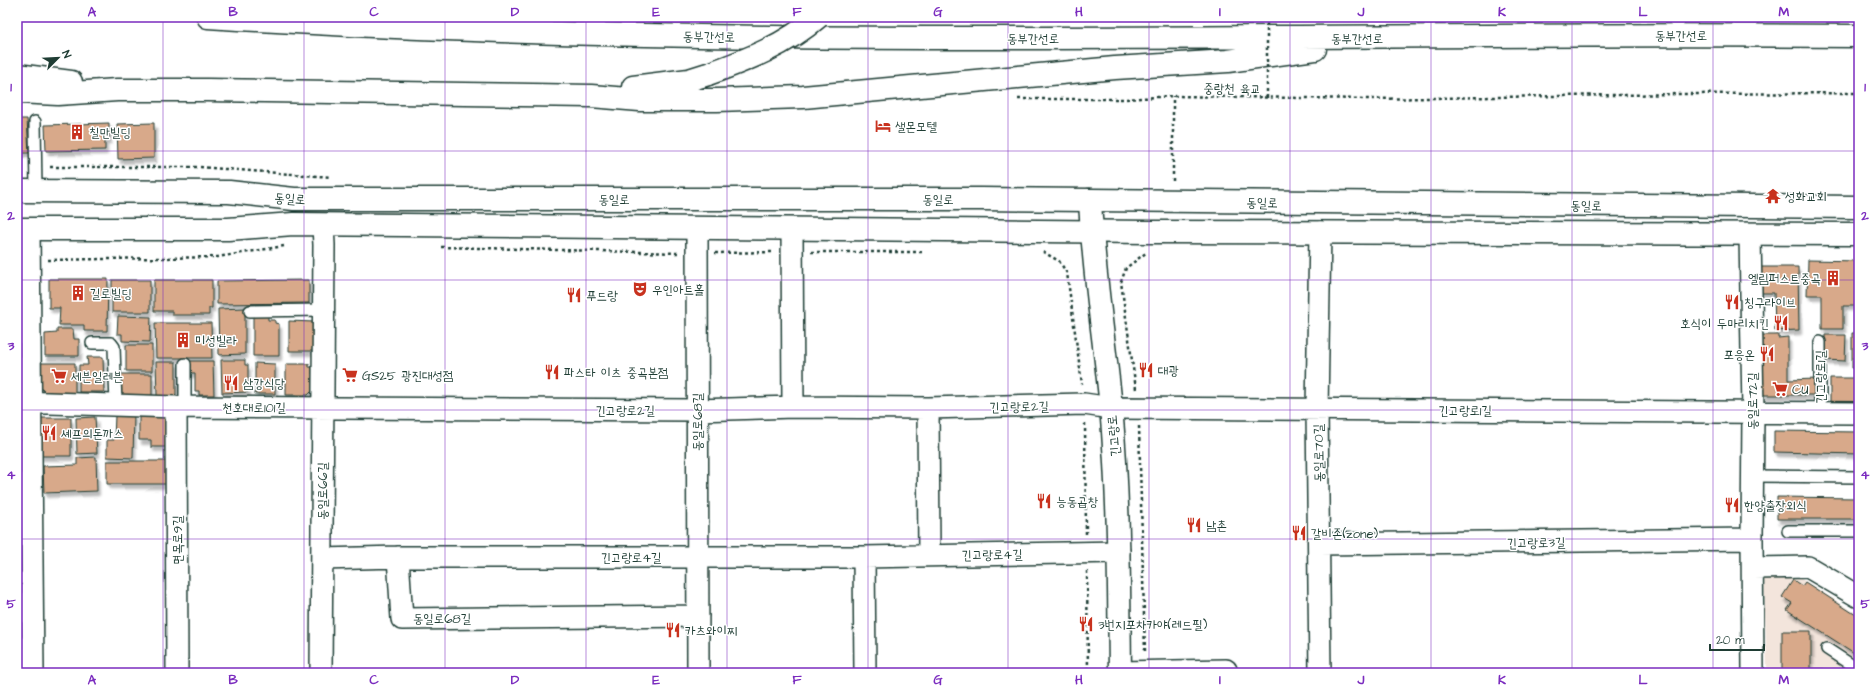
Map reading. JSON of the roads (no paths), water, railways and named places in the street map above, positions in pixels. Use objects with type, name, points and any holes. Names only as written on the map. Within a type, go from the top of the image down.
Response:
[{"type":"main road","name":"동부간선로","points":[[208,17],[508,33],[652,36],[1072,38],[1706,35],[1859,36]]},
{"type":"main road","points":[[590,96],[640,86],[689,80],[749,60],[773,48],[818,17]]},
{"type":"main road","points":[[17,92],[58,94],[117,90],[590,96],[640,100],[717,100],[803,97],[1115,68],[1228,61],[1405,37]]},
{"type":"main road","points":[[17,75],[59,80],[117,90]]},
{"type":"main road","name":"동일로","points":[[27,191],[229,192],[294,199],[981,199],[1859,207]]},
{"type":"main road","points":[[936,230],[964,216],[990,215],[990,206],[981,199]]},
{"type":"main road","name":"긴고랑로","points":[[1090,200],[1091,230],[1111,408],[1116,481],[1119,552],[1120,673]]},
{"type":"main road","name":"동일로","points":[[23,229],[228,229],[293,224],[323,224],[936,230],[1859,234]]},
{"type":"street","name":"동일로66길","points":[[321,673],[324,310],[323,224]]},
{"type":"street","name":"동일로68길","points":[[697,228],[698,673]]},
{"type":"street","points":[[23,229],[25,579],[33,673]]},
{"type":"street","points":[[792,229],[794,252],[793,407]]},
{"type":"street","name":"동일로70길","points":[[1320,232],[1317,409],[1320,544],[1320,673]]},
{"type":"street","name":"동일로72길","points":[[1750,234],[1753,412],[1753,673]]},
{"type":"street","name":"천호대로101길","points":[[24,402],[181,407],[322,408]]},
{"type":"street","name":"긴고랑로2길","points":[[322,408],[698,410],[793,407],[928,408],[1084,404],[1111,408]]},
{"type":"street","name":"면목로9길","points":[[177,673],[181,407]]},
{"type":"street","points":[[928,408],[929,554]]},
{"type":"street","name":"긴고랑로1길","points":[[1111,408],[1859,413]]},
{"type":"street","name":"긴고랑로3길","points":[[1320,544],[1752,539]]},
{"type":"street","name":"긴고랑로4길","points":[[322,559],[398,557],[864,557],[929,554],[1119,552]]},
{"type":"street","name":"동일로68길","points":[[398,557],[402,619],[698,616]]},
{"type":"street","points":[[864,557],[865,673]]},
{"type":"street","points":[[1753,568],[1808,567],[1859,597]]},
{"type":"street","points":[[1834,581],[1859,581]]},
{"type":"street","name":"긴고랑로","points":[[1120,673],[1226,672]]},
{"type":"lane","points":[[27,191],[36,122]]},
{"type":"lane","points":[[250,311],[324,310]]},
{"type":"lane","name":"긴고랑로1길","points":[[1820,342],[1820,412]]},
{"type":"lane","points":[[92,343],[111,343],[114,347],[116,404]]},
{"type":"lane","points":[[181,407],[185,364]]},
{"type":"lane","points":[[1752,476],[1859,477]]},
{"type":"lane","points":[[1788,531],[1859,531]]},
{"type":"lane","points":[[1827,649],[1859,670]]},
{"type":"place","name":"샐몬모텔","points":[[883,126]]},
{"type":"place","name":"칠만빌딩","points":[[77,132]]},
{"type":"place","name":"성화교회","points":[[1773,196]]},
{"type":"place","name":"엘림퍼스트중곡","points":[[1833,278]]},
{"type":"place","name":"우인아트홀","points":[[640,289]]},
{"type":"place","name":"길로빌딩","points":[[78,293]]},
{"type":"place","name":"푸드랑","points":[[574,295]]},
{"type":"place","name":"칭구라이브","points":[[1732,302]]},
{"type":"place","name":"호식이 두마리치킨","points":[[1781,323]]},
{"type":"place","name":"미성빌라","points":[[183,340]]},
{"type":"place","name":"포응온","points":[[1767,354]]},
{"type":"place","name":"대광","points":[[1146,370]]},
{"type":"place","name":"파스타 이츠 중곡본점","points":[[552,372]]},
{"type":"place","name":"GS25 광진대성점","points":[[350,375]]},
{"type":"place","name":"세븐일레븐","points":[[59,376]]},
{"type":"place","name":"삼강식당","points":[[231,383]]},
{"type":"place","name":"CU","points":[[1780,389]]},
{"type":"place","name":"셰프의돈까스","points":[[49,433]]},
{"type":"place","name":"능동곱창","points":[[1044,501]]},
{"type":"place","name":"한양출장외식","points":[[1732,505]]},
{"type":"place","name":"남촌","points":[[1194,525]]},
{"type":"place","name":"갈비존(zone)","points":[[1299,533]]},
{"type":"place","name":"3번지포차카야(레드필)","points":[[1086,624]]},
{"type":"place","name":"카츠와이찌","points":[[673,630]]}]
